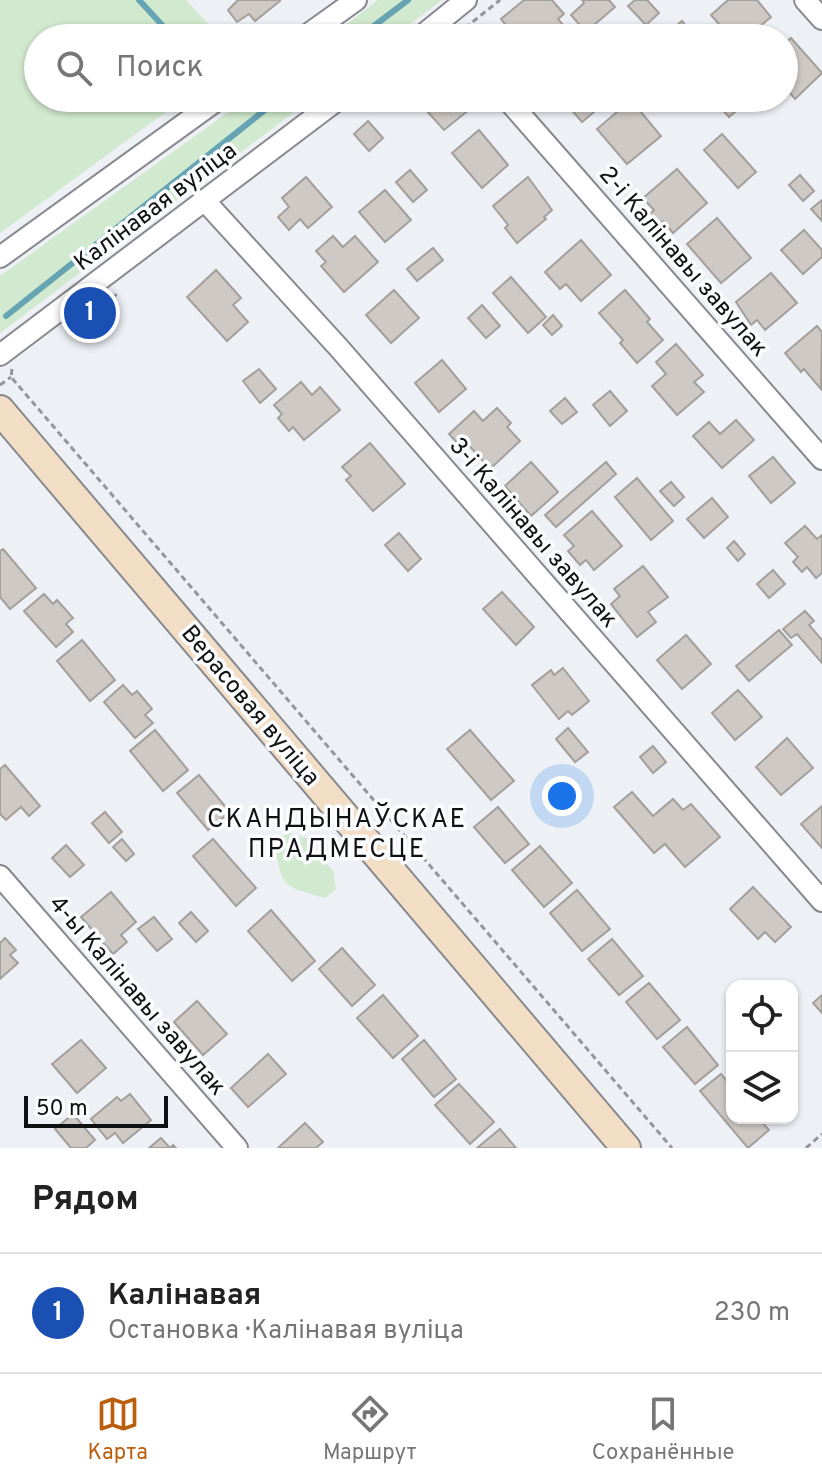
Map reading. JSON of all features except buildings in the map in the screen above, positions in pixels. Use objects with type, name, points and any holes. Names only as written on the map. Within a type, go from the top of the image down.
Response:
[{"type":"street","points":[[323,24],[356,0]]},
{"type":"street","points":[[450,24],[466,0]]},
{"type":"street","points":[[805,0],[822,19]]},
{"type":"street","points":[[0,257],[201,112]]},
{"type":"street","name":"Калінавая вуліца","points":[[3,353],[321,112]]},
{"type":"street","name":"2-і Калінавы завулак","points":[[518,112],[822,459]]},
{"type":"street","name":"3-і Калінавы завулак","points":[[204,200],[339,348],[822,901]]},
{"type":"street","name":"Верасовая вуліца","points":[[0,410],[626,1148]]},
{"type":"street","name":"4-ы Калінавы завулак","points":[[0,876],[237,1148]]},
{"type":"path","points":[[457,24],[500,0]]},
{"type":"path","points":[[0,385],[11,377],[13,361],[3,353]]},
{"type":"path","points":[[11,377],[672,1148]]},
{"type":"path","points":[[806,1148],[822,1134]]},
{"type":"green space","points":[[0,0],[186,0],[208,24],[24,24],[24,112],[166,112],[0,233]]},
{"type":"green space","points":[[378,0],[442,0],[410,24],[347,24]]},
{"type":"green space","points":[[228,112],[294,112],[0,333],[0,276]]},
{"type":"green space","points":[[287,832],[306,838],[333,871],[336,889],[325,898],[292,887],[282,876],[275,842]]},
{"type":"waterway","points":[[139,0],[161,24]]},
{"type":"waterway","points":[[376,24],[408,0]]},
{"type":"waterway","points":[[6,316],[262,112]]},
{"type":"place","name":"Калінавая","points":[[90,313]]},
{"type":"district","name":"СКАНДЫНАЎСКАЕ ПРАДМЕСЦЕ","points":[[337,833]]}]
